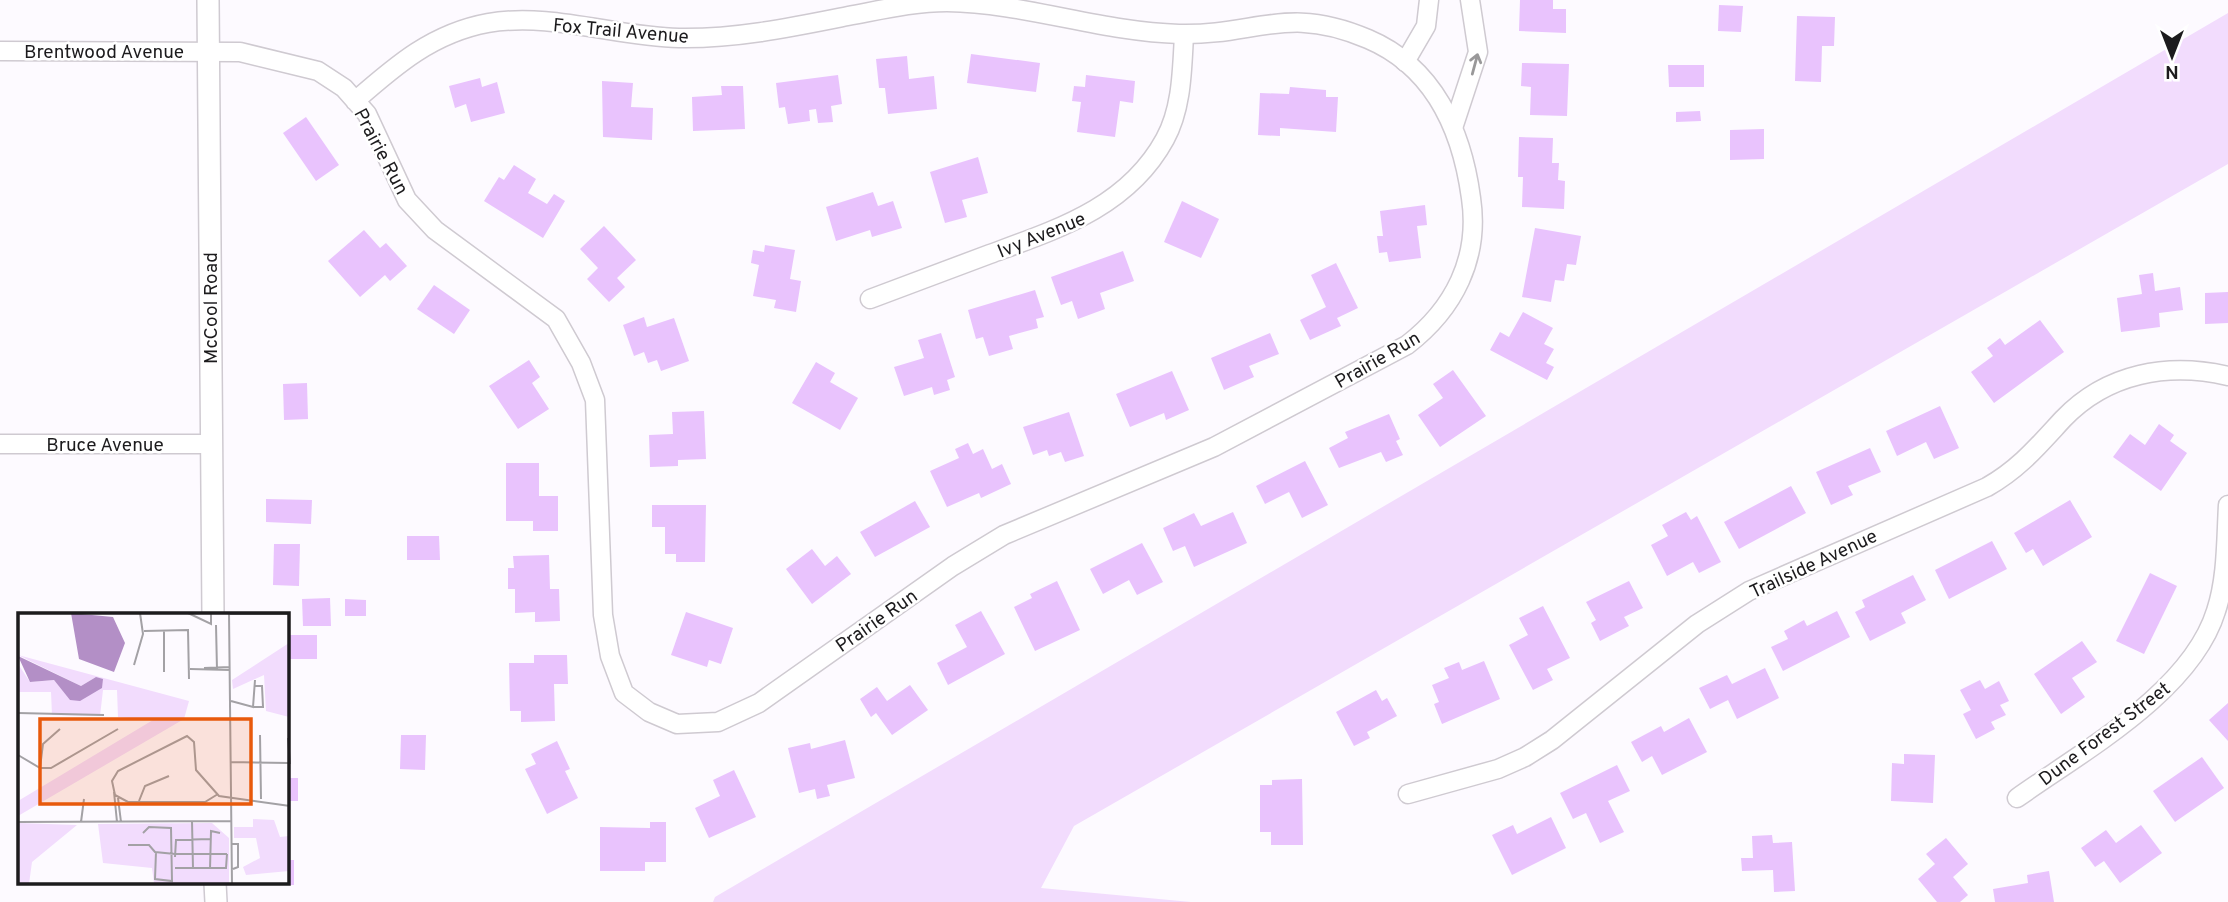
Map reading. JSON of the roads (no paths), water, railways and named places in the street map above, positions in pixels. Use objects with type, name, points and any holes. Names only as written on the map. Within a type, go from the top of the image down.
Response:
[{"type":"street","name":"McCool Road","points":[[208,0],[213,613]]},
{"type":"street","points":[[1405,62],[1426,26],[1429,0]]},
{"type":"street","points":[[1454,125],[1468,90],[1478,52],[1471,0]]},
{"type":"street","name":"Fox Trail Avenue","points":[[355,101],[408,55],[445,35],[490,23],[536,22],[680,38],[775,30],[893,7],[950,2],[1150,33],[1191,34]]},
{"type":"street","name":"Prairie Run","points":[[208,51],[240,52],[318,71],[344,88],[367,114],[407,200],[435,230],[556,319],[581,363],[595,400],[603,615],[610,656],[624,693],[649,712],[677,724],[718,722],[759,703],[953,566],[1004,535],[1214,447],[1407,345],[1424,332],[1451,300],[1473,246],[1473,206],[1466,164],[1454,125],[1437,96],[1405,62],[1372,41],[1339,28],[1304,21],[1191,34]]},
{"type":"street","name":"Ivy Avenue","points":[[870,299],[1070,225],[1105,205],[1121,192],[1149,162],[1165,139],[1175,113],[1191,34]]},
{"type":"street","name":"Brentwood Avenue","points":[[0,51],[208,51]]},
{"type":"street","name":"Trailside Avenue","points":[[1408,794],[1498,769],[1525,757],[1552,740],[1697,624],[1749,591],[1987,487],[2012,473],[2065,417],[2091,397],[2122,379],[2181,368],[2228,376]]},
{"type":"street","name":"Bruce Avenue","points":[[0,444],[211,444]]},
{"type":"street","name":"Dune Forest Street","points":[[2017,798],[2150,703],[2191,660],[2216,612],[2223,578],[2228,505]]},
{"type":"street","points":[[215,884],[216,902]]}]
